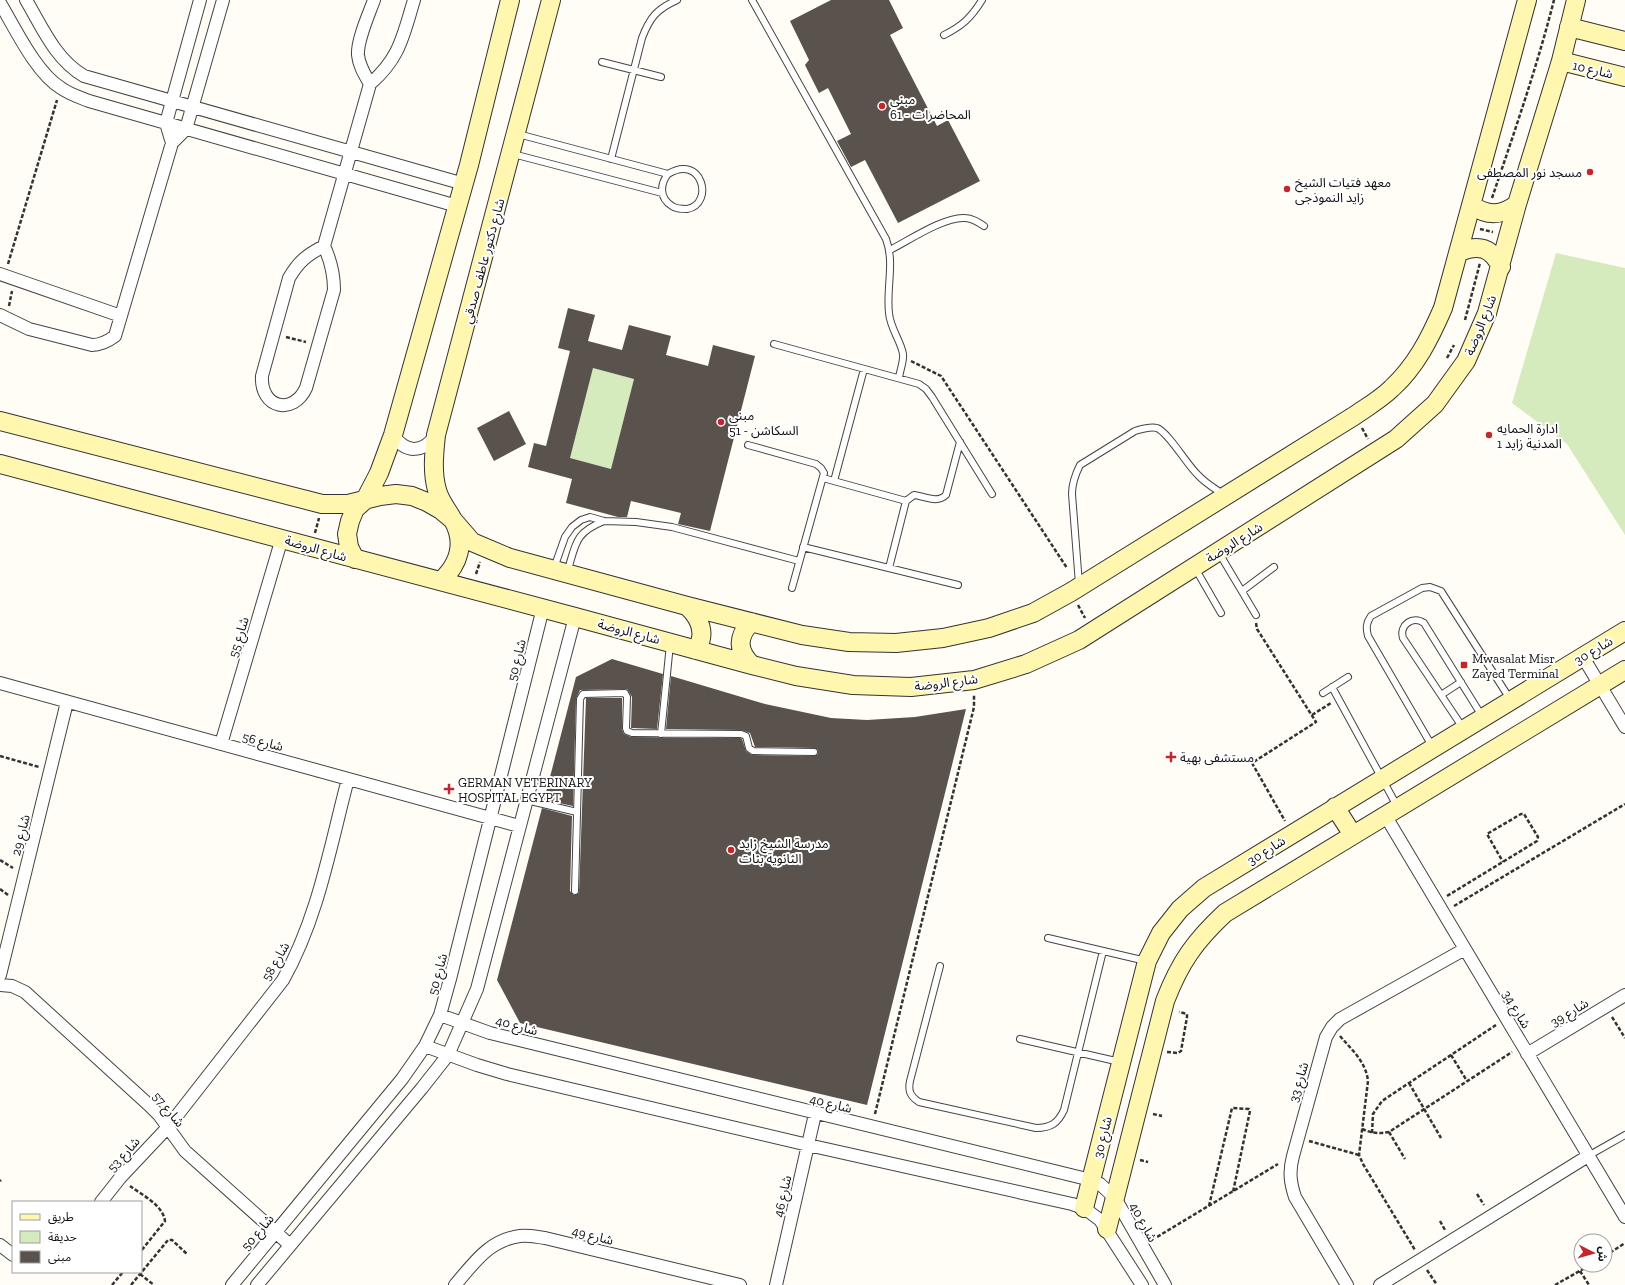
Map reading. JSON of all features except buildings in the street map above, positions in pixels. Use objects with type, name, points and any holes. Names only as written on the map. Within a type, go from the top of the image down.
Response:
[{"type":"street","points":[[26,0],[64,62],[84,76],[464,184]]},
{"type":"street","points":[[172,143],[166,123],[200,0]]},
{"type":"street","points":[[3,316],[29,329],[80,342],[98,345],[108,342],[115,336],[172,143],[186,128],[224,0]]},
{"type":"street","points":[[370,84],[362,70],[358,54],[361,38],[374,0]]},
{"type":"street","points":[[324,246],[310,253],[298,264],[289,278],[262,376],[264,394],[270,401],[278,405],[288,405],[296,402],[303,396],[334,290],[334,275],[324,246],[370,84],[383,73],[394,58],[401,42],[414,0]]},
{"type":"street","points":[[355,558],[349,547],[347,534],[350,521],[355,509],[365,500],[385,460],[464,184],[510,0]]},
{"type":"street","name":"شارع دكتور عاطف صدقي","points":[[453,520],[444,507],[437,492],[434,476],[436,435],[551,0]]},
{"type":"street","points":[[0,421],[322,504],[348,504],[396,494],[412,496],[437,507],[453,520],[472,542],[510,558],[687,606],[802,635],[849,642],[896,643],[943,638],[989,628],[1034,612],[1075,590],[1354,416],[1392,389],[1413,365],[1430,338],[1443,308],[1527,0]]},
{"type":"street","name":"شارع الروضة","points":[[0,464],[796,676],[853,685],[911,687],[974,680],[1026,664],[1079,640],[1396,439],[1435,404],[1466,361],[1489,309],[1517,204],[1561,61],[1576,0]]},
{"type":"street","points":[[0,3],[33,57],[50,79],[60,88],[89,101],[457,206]]},
{"type":"street","points":[[1569,27],[1625,41]]},
{"type":"street","name":"شارع 10","points":[[1561,61],[1625,76]]},
{"type":"street","points":[[1472,205],[1479,211],[1489,214],[1499,214],[1509,210],[1517,204]]},
{"type":"street","points":[[1459,252],[1469,248],[1479,248],[1489,251],[1496,258],[1501,267]]},
{"type":"street","points":[[7,276],[121,316]]},
{"type":"street","points":[[392,435],[398,443],[414,449],[423,448],[431,442],[436,435]]},
{"type":"street","points":[[441,581],[451,572],[458,560],[460,546],[459,533],[453,520]]},
{"type":"street","name":"شارع 55","points":[[220,744],[282,538]]},
{"type":"street","points":[[687,606],[698,619],[701,627],[702,636],[700,644],[696,650]]},
{"type":"street","name":"شارع 50","points":[[232,1285],[402,1079],[425,1046],[440,1015],[543,608]]},
{"type":"street","points":[[257,1285],[448,1055],[477,989],[575,617]]},
{"type":"street","points":[[751,622],[744,629],[740,639],[743,654],[752,665]]},
{"type":"street","name":"شارع 30","points":[[1084,1208],[1147,961],[1161,933],[1180,909],[1204,888],[1625,631]]},
{"type":"street","points":[[1582,656],[1625,727]]},
{"type":"street","name":"شارع 30","points":[[1107,1229],[1163,1009],[1175,976],[1188,953],[1205,932],[1225,914],[1391,811],[1625,670]]},
{"type":"street","name":"شارع 56","points":[[0,683],[519,826]]},
{"type":"street","name":"شارع 29","points":[[0,975],[67,702]]},
{"type":"street","name":"شارع 58","points":[[168,1127],[283,980],[296,957],[315,908],[348,779]]},
{"type":"street","points":[[1335,807],[1353,835]]},
{"type":"street","name":"شارع 34","points":[[1391,811],[1440,907],[1625,1217]]},
{"type":"street","name":"شارع 33","points":[[1347,1285],[1295,1197],[1291,1183],[1290,1170],[1297,1138],[1326,1037],[1332,1027],[1340,1019],[1465,949]]},
{"type":"street","name":"شارع 57","points":[[0,975],[16,980],[25,992],[149,1105],[168,1127],[185,1151],[290,1245]]},
{"type":"street","name":"شارع 57","points":[[0,985],[12,986],[25,992]]},
{"type":"street","name":"شارع 39","points":[[1525,1049],[1625,995]]},
{"type":"street","name":"شارع 40","points":[[440,1015],[462,1024],[519,1040],[815,1114],[1091,1180],[1100,1184],[1115,1198],[1165,1285]]},
{"type":"street","points":[[425,1046],[507,1074],[808,1145],[1065,1202],[1084,1208],[1100,1220],[1107,1229],[1142,1285]]},
{"type":"street","name":"شارع 46","points":[[776,1285],[815,1114]]},
{"type":"street","name":"شارع 53","points":[[102,1201],[120,1178],[168,1127]]},
{"type":"street","points":[[1380,1285],[1588,1156]]},
{"type":"street","name":"شارع 49","points":[[455,1285],[478,1258],[498,1242],[521,1236],[545,1238],[740,1285]]},
{"type":"street","points":[[0,1245],[12,1255]]},
{"type":"lane","points":[[611,158],[642,38],[655,13],[677,0]]},
{"type":"lane","points":[[752,0],[882,233],[890,250],[888,298],[889,314],[893,330],[903,352],[899,378]]},
{"type":"lane","points":[[944,35],[961,26],[974,13],[982,0]]},
{"type":"lane","points":[[602,62],[661,77]]},
{"type":"lane","points":[[516,133],[668,174]]},
{"type":"lane","points":[[511,154],[662,193]]},
{"type":"lane","points":[[685,168],[693,171],[700,178],[703,186],[702,195],[698,203],[690,208],[681,210],[666,202],[662,193],[664,179],[668,174],[676,169],[685,168]]},
{"type":"lane","points":[[890,250],[944,222],[964,218],[976,220],[984,226]]},
{"type":"lane","points":[[774,344],[919,384],[926,389],[992,494]]},
{"type":"lane","points":[[834,481],[864,368]]},
{"type":"lane","points":[[1075,590],[1072,484],[1080,465],[1135,431],[1146,428],[1156,428],[1165,434],[1198,475],[1211,487],[1226,495]]},
{"type":"lane","points":[[889,568],[906,501],[914,495],[937,500],[942,499],[946,495],[960,442]]},
{"type":"lane","points":[[748,445],[816,464],[824,473],[792,588]]},
{"type":"lane","points":[[823,478],[906,501]]},
{"type":"lane","points":[[560,572],[565,537],[572,527],[581,520],[590,517],[604,522],[636,522],[672,527],[799,561]]},
{"type":"lane","points":[[560,572],[577,539],[591,527],[604,522]]},
{"type":"lane","points":[[803,547],[958,585]]},
{"type":"lane","points":[[1218,552],[1256,615]]},
{"type":"lane","points":[[1194,567],[1221,613]]},
{"type":"lane","points":[[1242,591],[1274,567]]},
{"type":"lane","points":[[1432,748],[1368,636],[1366,630],[1367,622],[1371,616],[1422,588],[1430,587],[1441,591],[1511,700]]},
{"type":"lane","points":[[1463,729],[1403,638],[1402,629],[1410,621],[1420,621],[1424,623],[1482,717]]},
{"type":"lane","points":[[661,734],[670,643]]},
{"type":"lane","points":[[1323,693],[1348,677]]},
{"type":"lane","points":[[1441,695],[1461,682]]},
{"type":"lane","points":[[1332,687],[1382,779],[1391,811]]},
{"type":"lane","points":[[575,891],[581,696],[586,693],[625,693],[627,697],[627,731],[632,733],[742,734],[746,736],[748,748],[753,751],[814,752]]},
{"type":"lane","points":[[526,800],[577,812]]},
{"type":"lane","points":[[1048,938],[1147,961]]},
{"type":"lane","points":[[940,966],[909,1089],[912,1097],[919,1102],[1036,1128],[1045,1128],[1054,1125],[1060,1119],[1064,1110],[1103,951]]},
{"type":"lane","points":[[1020,1039],[1121,1062]]},
{"type":"lane","points":[[1588,1156],[1625,1135]]},
{"type":"path","points":[[3,316],[7,276],[60,88]]},
{"type":"path","points":[[1466,225],[1509,236]]},
{"type":"path","points":[[274,334],[318,346]]},
{"type":"path","points":[[903,357],[941,376],[1075,590],[1092,632]]},
{"type":"path","points":[[1354,416],[1376,452]]},
{"type":"path","points":[[312,547],[322,504]]},
{"type":"path","points":[[471,590],[485,548]]},
{"type":"path","points":[[1256,615],[1257,629],[1316,722],[1252,763],[1292,834]]},
{"type":"path","points":[[872,1127],[974,707],[974,680]]},
{"type":"path","points":[[1312,715],[1338,698]]},
{"type":"path","points":[[0,756],[50,771]]},
{"type":"path","points":[[1440,907],[1625,804]]},
{"type":"path","points":[[1440,907],[1538,839],[1524,814],[1521,814],[1487,834],[1503,862]]},
{"type":"path","points":[[1605,1007],[1625,1038]]},
{"type":"path","points":[[1152,1050],[1178,1053],[1182,1051],[1187,1014],[1163,1009]]},
{"type":"path","points":[[1372,1133],[1373,1114],[1382,1101],[1506,1018]]},
{"type":"path","points":[[1332,1027],[1363,1062],[1366,1068],[1368,1081],[1359,1155],[1436,1285]]},
{"type":"path","points":[[1362,1129],[1380,1134],[1389,1132],[1467,1081],[1525,1049]]},
{"type":"path","points":[[1452,1055],[1467,1081]]},
{"type":"path","points":[[1409,1083],[1441,1138]]},
{"type":"path","points":[[1209,1206],[1232,1108],[1249,1109],[1250,1111],[1233,1192]]},
{"type":"path","points":[[1389,1132],[1405,1159]]},
{"type":"path","points":[[1297,1138],[1359,1155]]},
{"type":"path","points":[[1142,1246],[1293,1156]]},
{"type":"path","points":[[120,1178],[160,1209],[164,1215],[165,1221],[142,1250]]},
{"type":"path","points":[[142,1272],[168,1240],[172,1240],[186,1254]]},
{"type":"path","points":[[1613,1251],[1625,1244]]},
{"type":"path","points":[[112,1285],[122,1273]]},
{"type":"path","points":[[1555,1285],[1576,1273]]},
{"type":"path","points":[[1581,1273],[1589,1285]]},
{"type":"path","points":[[131,1285],[140,1274],[154,1285]]},
{"type":"green space","points":[[1556,253],[1625,268],[1625,535],[1567,444],[1512,403]]},
{"type":"green space","points":[[593,368],[634,379],[611,469],[570,458]]},
{"type":"place","name":"مبنى المحاضرات - 61","points":[[882,106]]},
{"type":"place","name":"مسجد نور المصطفى","points":[[1590,172]]},
{"type":"place","name":"معهد فتيات الشيخ زايد النموذجى","points":[[1287,189]]},
{"type":"place","name":"مبنى السكاشن - 51","points":[[721,422]]},
{"type":"place","name":"ادارة الحمايه المدنية زايد 1","points":[[1489,435]]},
{"type":"place","name":"Mwasalat Misr Zayed Terminal","points":[[1464,665]]},
{"type":"place","name":"مستشفى بهية","points":[[1171,757]]},
{"type":"place","name":"GERMAN VETERINARY HOSPITAL EGYPT","points":[[449,789]]},
{"type":"place","name":"مدرسة الشيخ زايد الثانوية بنات","points":[[731,850]]}]
